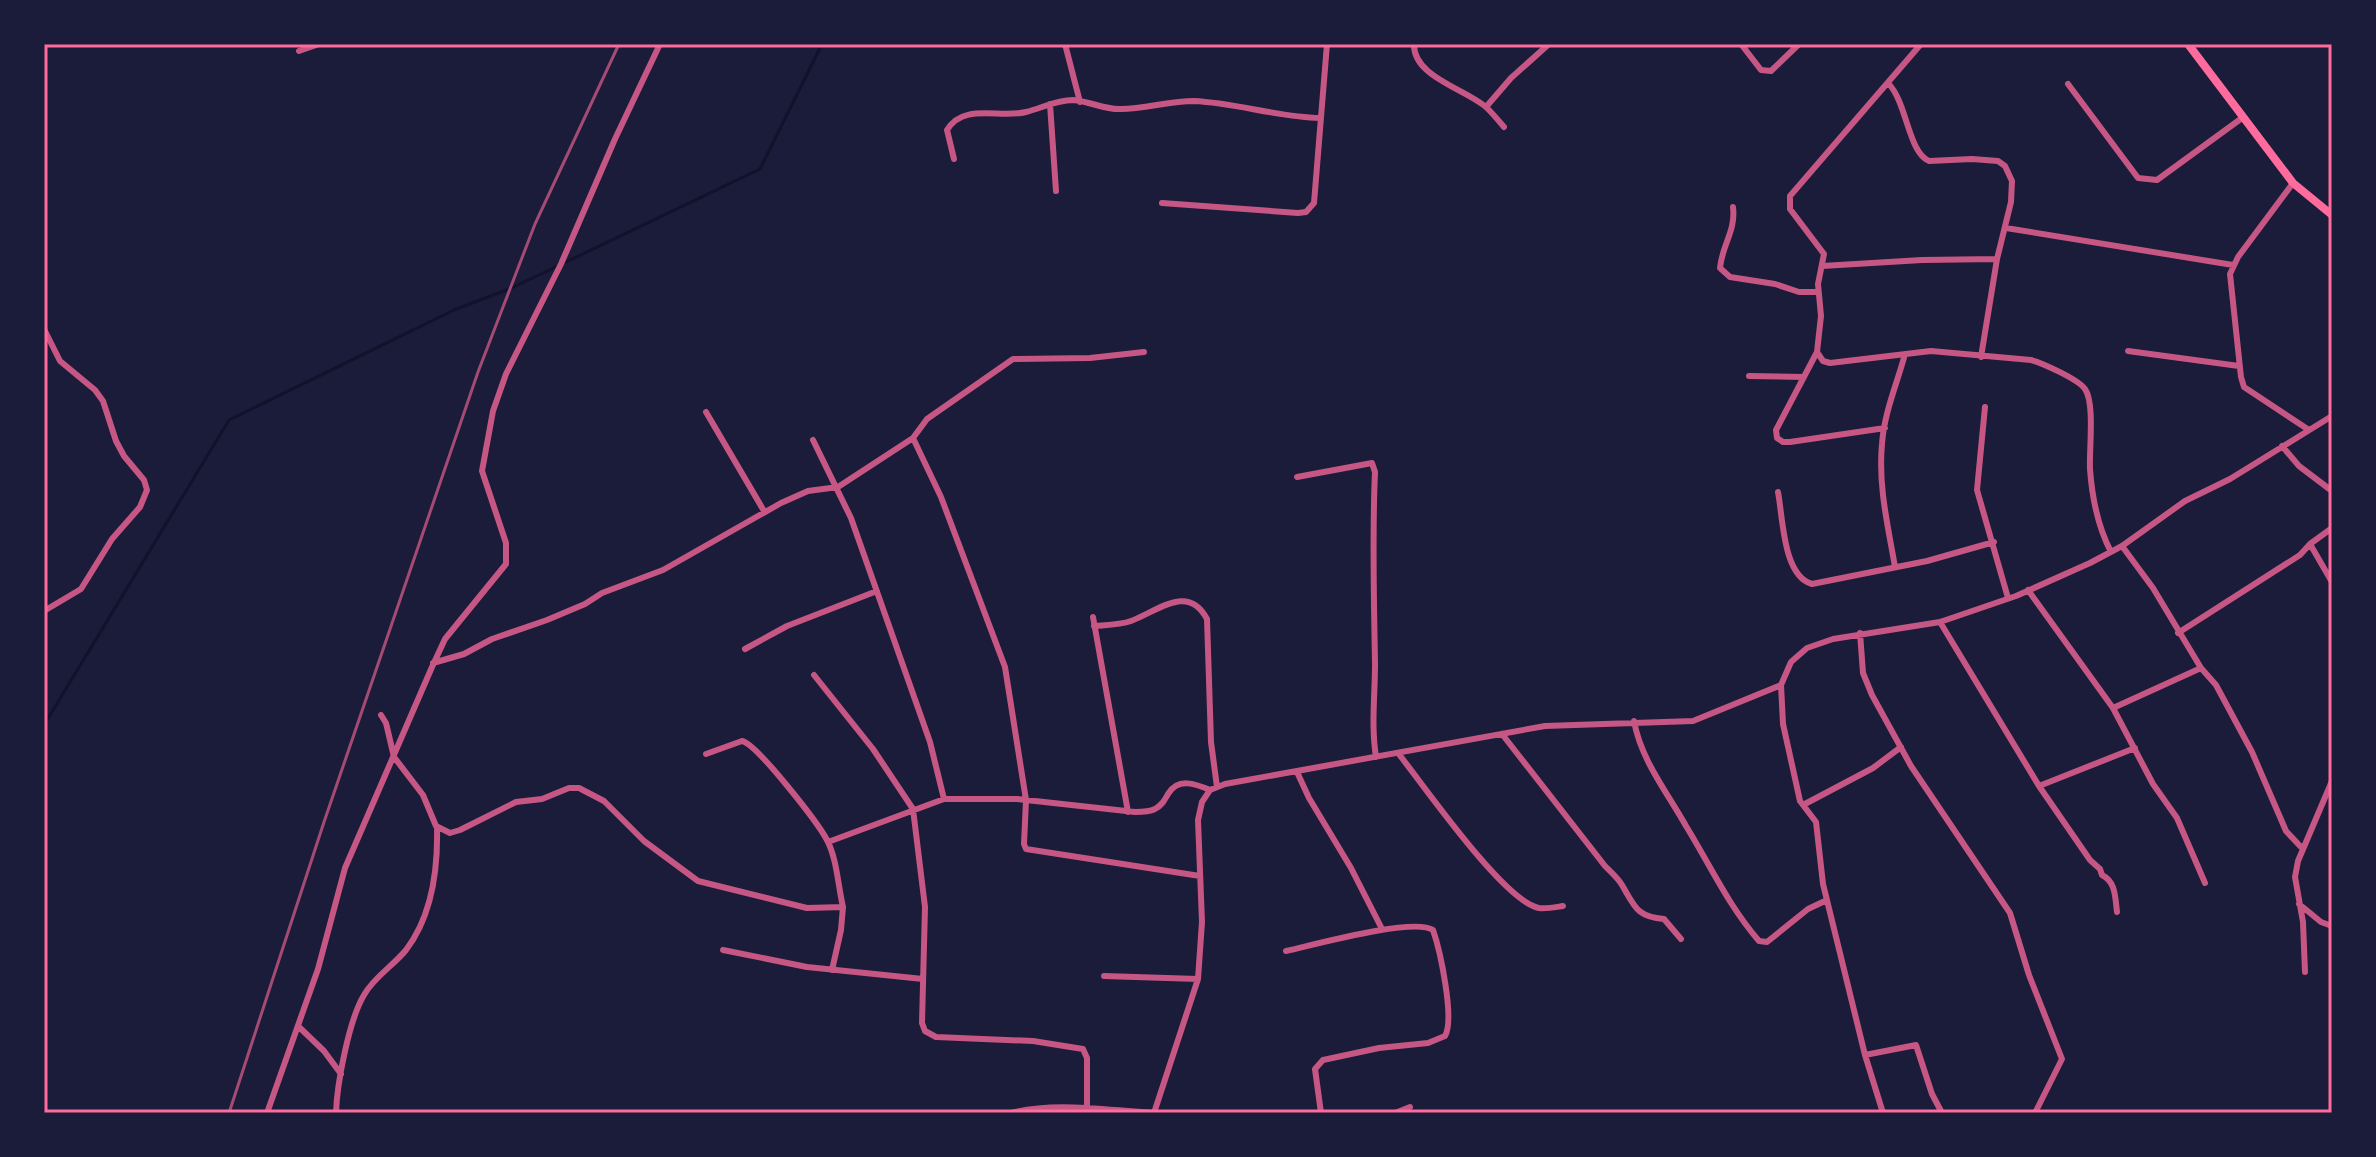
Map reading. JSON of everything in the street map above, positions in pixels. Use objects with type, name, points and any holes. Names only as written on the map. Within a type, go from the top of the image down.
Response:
[{"type":"main road","points":[[2188,44],[2293,183],[2332,215]]},
{"type":"street","points":[[299,51],[319,44]]},
{"type":"street","points":[[267,1113],[318,969],[345,868],[433,663],[445,639],[506,564],[506,543],[482,471],[493,411],[506,374],[561,264],[660,44]]},
{"type":"street","points":[[1065,44],[1080,102]]},
{"type":"street","points":[[1162,203],[1306,212],[1314,203],[1327,44]]},
{"type":"street","points":[[1414,44],[1414,55],[1423,68],[1486,107],[1504,127]]},
{"type":"street","points":[[1486,107],[1511,78],[1549,44]]},
{"type":"street","points":[[1741,44],[1766,72],[1771,71],[1799,44]]},
{"type":"street","points":[[1885,428],[1790,442],[1780,441],[1776,436],[1776,430],[1817,352],[1821,316],[1818,292],[1823,250],[1790,209],[1790,196],[1921,44]]},
{"type":"street","points":[[1888,83],[1902,103],[1916,149],[1923,158],[1946,161],[1988,159],[2005,166],[2012,181],[1981,357]]},
{"type":"street","points":[[2068,84],[2138,178],[2157,180],[2242,118]]},
{"type":"street","points":[[954,159],[947,130],[953,121],[981,113],[1023,113],[1050,104],[1080,102],[1119,110],[1192,101],[1289,117],[1320,118]]},
{"type":"street","points":[[1050,104],[1056,191]]},
{"type":"street","points":[[2293,183],[2233,265],[2230,286],[2243,383],[2247,390],[2309,430]]},
{"type":"street","points":[[1733,207],[1735,223],[1721,253],[1720,268],[1730,277],[1775,284],[1799,292],[1818,292]]},
{"type":"street","points":[[2006,228],[2233,265]]},
{"type":"street","points":[[1822,266],[1997,259]]},
{"type":"street","points":[[44,329],[60,361],[95,390],[103,401],[116,441],[144,480],[147,490],[140,507],[112,539],[81,589],[44,611]]},
{"type":"street","points":[[1817,352],[1819,357],[1830,363],[1931,351],[2043,363],[2085,389],[2090,416],[2090,469],[2101,533],[2111,552]]},
{"type":"street","points":[[2128,351],[2239,366]]},
{"type":"street","points":[[433,663],[464,654],[492,639],[547,620],[602,593],[663,570],[764,511],[808,491],[838,487],[913,438],[927,419],[1013,359],[1090,358],[1144,352]]},
{"type":"street","points":[[1895,567],[1880,484],[1885,428],[1905,354]]},
{"type":"street","points":[[1749,376],[1804,377]]},
{"type":"street","points":[[1985,407],[1977,490],[2008,598]]},
{"type":"street","points":[[706,412],[764,511]]},
{"type":"street","points":[[1883,1113],[1865,1055],[1827,900],[1816,822],[1797,791],[1783,724],[1781,685],[1791,662],[1807,648],[1860,633],[1940,622],[2028,590],[2122,546],[2185,501],[2230,479],[2332,416]]},
{"type":"street","points":[[913,438],[941,497],[996,637],[1014,711],[1026,800],[1024,844],[1030,851],[1102,859],[1200,876]]},
{"type":"street","points":[[813,440],[838,487],[877,591],[930,742],[944,799]]},
{"type":"street","points":[[2282,446],[2299,466],[2332,491]]},
{"type":"street","points":[[1297,477],[1372,463],[1375,472],[1372,528],[1373,740],[1376,757]]},
{"type":"street","points":[[1778,492],[1793,570],[1804,582],[1829,582],[1994,542]]},
{"type":"street","points":[[2178,633],[2300,555],[2332,528]]},
{"type":"street","points":[[2310,544],[2332,582]]},
{"type":"street","points":[[2122,546],[2153,588],[2201,668],[2216,685],[2241,729],[2286,831],[2301,847]]},
{"type":"street","points":[[2028,590],[2113,708],[2153,784],[2177,818],[2205,883]]},
{"type":"street","points":[[745,649],[787,626],[877,591]]},
{"type":"street","points":[[1011,1113],[1026,1109],[1087,1109],[1156,1113],[1198,979],[1202,922],[1198,820],[1202,802],[1214,789],[1207,619],[1201,607],[1185,600],[1156,608],[1126,622],[1094,626]]},
{"type":"street","points":[[1093,617],[1128,812]]},
{"type":"street","points":[[1940,622],[2039,786],[2090,860],[2102,875],[2109,878],[2117,912]]},
{"type":"street","points":[[1860,633],[1866,682],[1901,747],[2016,926],[2029,975],[2062,1059],[2035,1113]]},
{"type":"street","points":[[2113,708],[2201,668]]},
{"type":"street","points":[[814,675],[873,749],[913,809],[925,907],[922,1023],[930,1035],[1033,1041],[1083,1049],[1087,1058],[1087,1109]]},
{"type":"street","points":[[828,842],[944,799],[1026,800],[1128,812],[1154,810],[1165,801],[1173,788],[1182,783],[1214,789],[1556,725],[1693,721],[1781,685]]},
{"type":"street","points":[[336,1113],[341,1074],[362,998],[407,948],[433,886],[437,859],[436,826],[423,795],[394,757],[386,723],[381,715]]},
{"type":"street","points":[[1634,721],[1640,748],[1716,883],[1759,941],[1767,942],[1808,909],[1827,900]]},
{"type":"street","points":[[1502,734],[1620,881],[1633,907],[1650,918],[1664,919],[1681,939]]},
{"type":"street","points":[[706,754],[742,741],[748,742],[791,789],[828,842],[843,907],[832,970]]},
{"type":"street","points":[[1803,805],[1873,768],[1901,747]]},
{"type":"street","points":[[2039,786],[2135,748]]},
{"type":"street","points":[[1398,753],[1454,829],[1509,888],[1525,902],[1539,908],[1563,906]]},
{"type":"street","points":[[1297,772],[1382,929]]},
{"type":"street","points":[[2305,972],[2303,922],[2295,877],[2301,847],[2332,781]]},
{"type":"street","points":[[436,826],[450,833],[516,802],[542,799],[569,788],[579,788],[604,801],[644,841],[691,878],[807,908],[843,907]]},
{"type":"street","points":[[2299,904],[2321,922],[2332,926]]},
{"type":"street","points":[[1286,951],[1382,929],[1425,925],[1433,930],[1441,956],[1448,1030],[1445,1036],[1428,1043],[1379,1048],[1323,1060],[1315,1069],[1321,1113]]},
{"type":"street","points":[[723,950],[807,967],[923,979]]},
{"type":"street","points":[[1104,976],[1198,979]]},
{"type":"street","points":[[298,1026],[324,1051],[341,1074]]},
{"type":"street","points":[[1865,1055],[1916,1045],[1932,1094],[1942,1113]]},
{"type":"street","points":[[1395,1113],[1410,1107]]},
{"type":"waterway","points":[[564,263],[760,169],[822,44]]},
{"type":"waterway","points":[[44,725],[229,420],[454,310],[558,266]]},
{"type":"railway","points":[[229,1113],[324,822],[478,372],[535,224],[619,44]]}]
